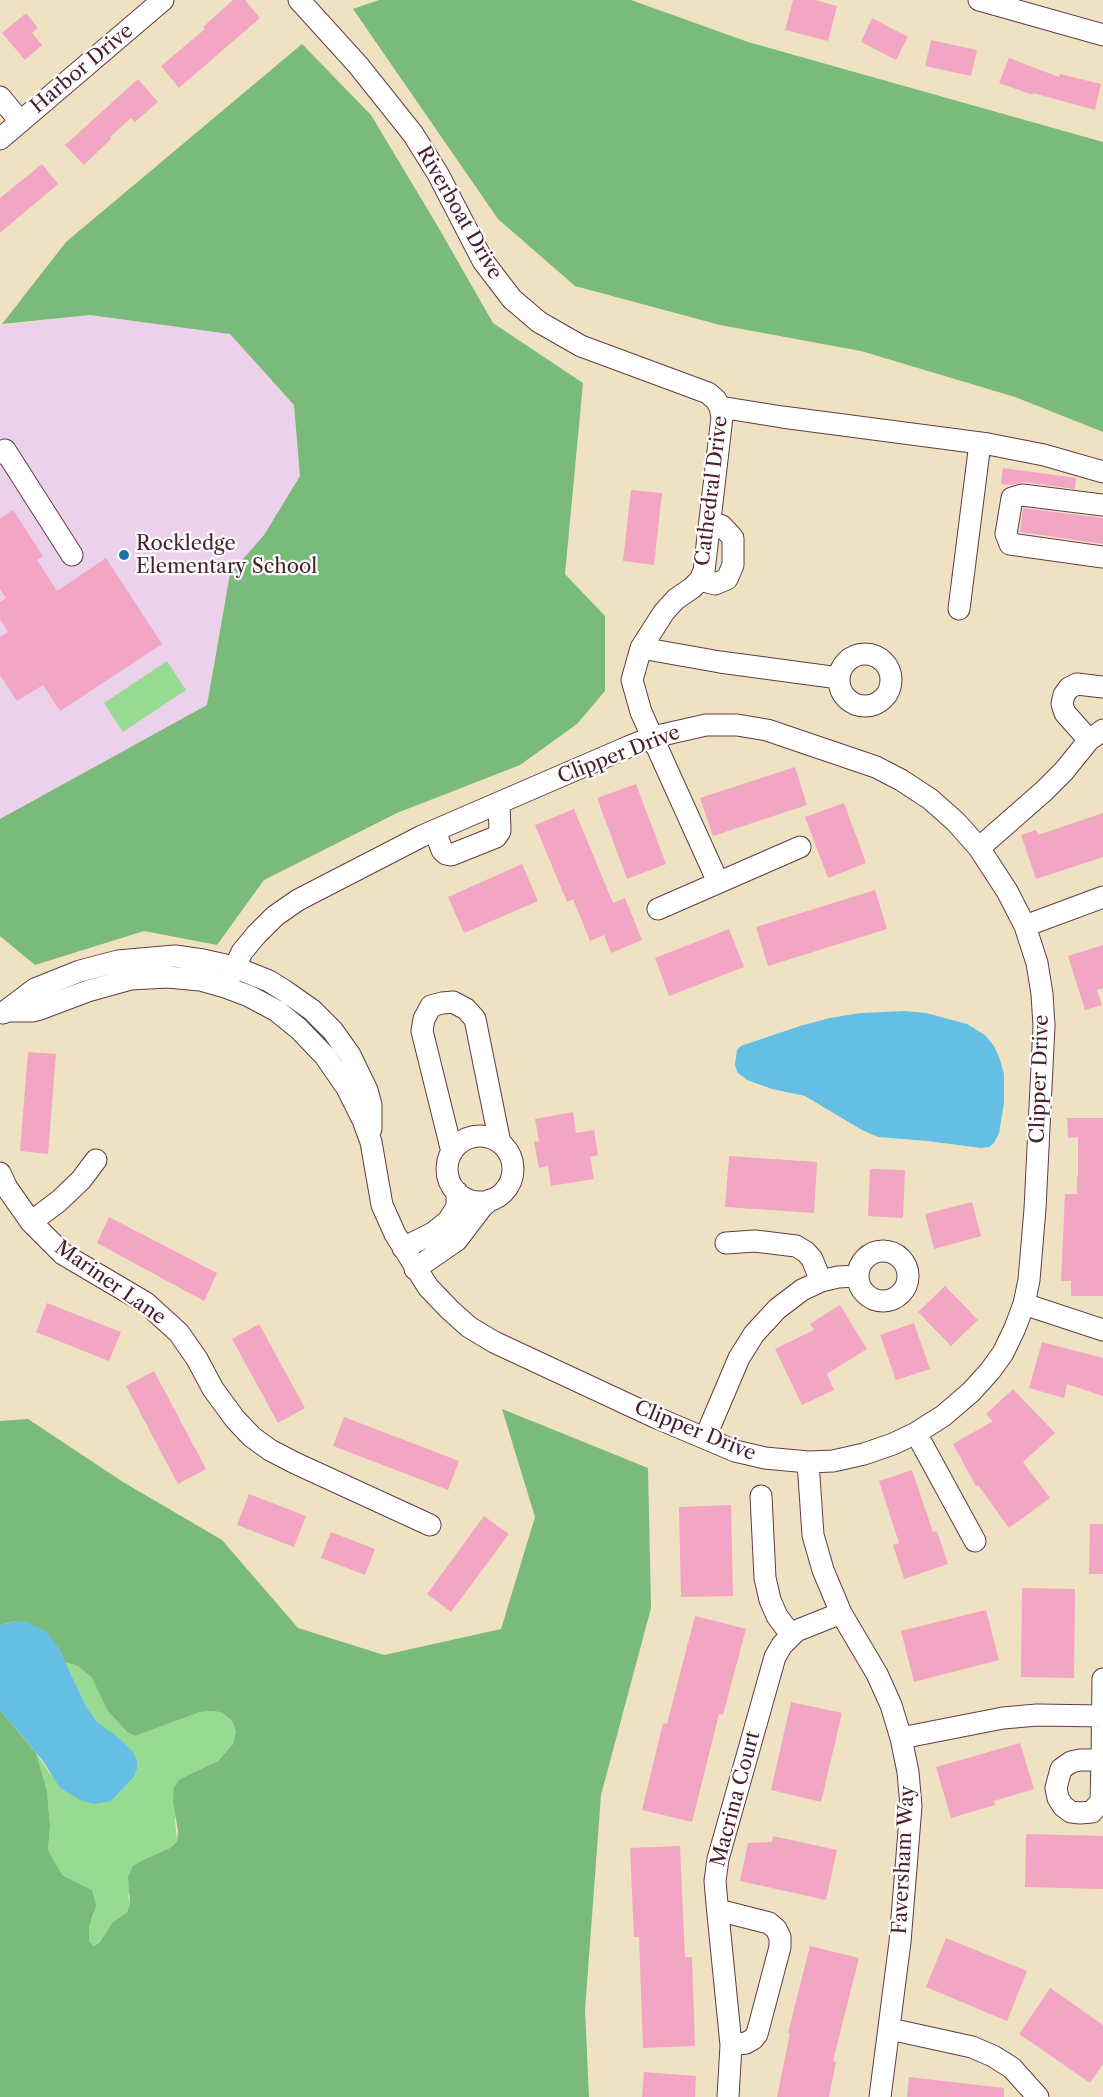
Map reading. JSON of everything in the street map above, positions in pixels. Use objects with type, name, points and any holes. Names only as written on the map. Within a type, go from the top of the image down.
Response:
[{"type":"street","name":"Harbor Drive","points":[[0,139],[163,0]]},
{"type":"street","name":"Riverboat Drive","points":[[299,0],[358,65],[413,134],[438,174],[483,261],[512,299],[539,322],[581,346],[708,393],[720,407]]},
{"type":"street","points":[[979,0],[1103,35]]},
{"type":"street","points":[[0,97],[20,121]]},
{"type":"street","name":"Cathedral Drive","points":[[718,882],[641,712],[632,680],[641,648],[664,612],[700,580],[704,571],[722,417],[720,407],[980,443],[1044,455],[1103,472]]},
{"type":"street","points":[[959,609],[980,443]]},
{"type":"street","points":[[0,453],[5,450],[72,555]]},
{"type":"street","points":[[1103,505],[1022,495],[1012,498],[1006,534],[1010,544],[1103,557]]},
{"type":"street","points":[[700,580],[715,584],[727,579],[733,565],[733,538],[722,526],[710,522]]},
{"type":"street","points":[[641,648],[720,662],[838,678]]},
{"type":"street","points":[[979,848],[1044,791],[1096,735],[1065,713],[1062,704],[1069,688],[1077,684],[1103,687]]},
{"type":"street","name":"Clipper Drive","points":[[4,1013],[40,1009],[118,961],[158,956],[192,958],[234,967],[256,975],[285,991],[312,1010],[333,1031],[350,1055],[367,1090],[371,1105],[371,1142],[382,1205],[415,1269],[450,1310],[469,1327],[494,1342],[735,1451],[765,1458],[808,1462],[833,1461],[894,1444],[943,1416],[971,1392],[1003,1353],[1015,1328],[1024,1304],[1033,1241],[1044,1026],[1042,994],[1036,963],[1025,926],[1007,891],[979,848],[956,822],[930,799],[885,771],[767,730],[737,725],[706,724],[653,737],[435,831],[298,900],[256,935],[242,952],[234,967],[225,987]]},
{"type":"street","points":[[435,831],[442,850],[451,855],[496,837],[500,831],[499,803]]},
{"type":"street","points":[[658,909],[800,847]]},
{"type":"street","points":[[1025,926],[1103,897]]},
{"type":"street","name":"Clipper Drive","points":[[92,979],[168,977],[200,981],[249,996],[277,1011],[299,1029],[325,1056],[347,1088],[371,1142]]},
{"type":"street","points":[[415,1269],[457,1240],[482,1207],[503,1192],[510,1183],[512,1172],[512,1160],[500,1143],[475,1019],[466,1009],[453,1002],[431,1006],[424,1019],[422,1031],[452,1152]]},
{"type":"street","points":[[490,1200],[471,1201],[461,1196],[448,1178],[447,1168],[452,1152],[471,1137],[491,1138],[500,1143]]},
{"type":"street","points":[[31,1222],[59,1201],[81,1180],[96,1161]]},
{"type":"street","name":"Mariner Lane","points":[[0,1173],[7,1188],[31,1222],[63,1254],[146,1303],[163,1317],[197,1359],[213,1389],[235,1419],[252,1437],[270,1450],[295,1463],[430,1525]]},
{"type":"street","points":[[403,1248],[433,1233],[448,1221],[457,1207],[457,1192]]},
{"type":"street","points":[[726,1243],[755,1241],[796,1246],[806,1252],[812,1260],[821,1281]]},
{"type":"street","points":[[705,1438],[739,1358],[754,1334],[777,1309],[802,1290],[821,1281],[857,1276]]},
{"type":"street","points":[[1024,1304],[1103,1330]]},
{"type":"street","points":[[916,1433],[975,1541]]},
{"type":"street","name":"Faversham Way","points":[[808,1462],[813,1535],[823,1570],[841,1613],[877,1674],[891,1705],[902,1738],[908,1772],[911,1806],[900,1942],[880,2097]]},
{"type":"street","points":[[761,1496],[765,1578],[770,1600],[777,1616],[791,1635],[841,1613]]},
{"type":"street","name":"Macrina Court","points":[[728,2097],[731,2045],[715,1881],[718,1859],[776,1657],[782,1645],[791,1635]]},
{"type":"street","points":[[1102,1760],[1103,1679]]},
{"type":"street","points":[[902,1738],[1003,1718],[1037,1715],[1103,1716]]},
{"type":"street","points":[[718,1910],[769,1923],[780,1937],[780,1947],[757,2034],[746,2043],[731,2045]]},
{"type":"street","points":[[890,2029],[972,2047],[993,2056],[1012,2068],[1038,2097]]},
{"type":"shaded area","name":"Rockledge Elementary School","points":[[90,315],[230,334],[294,405],[300,476],[264,535],[230,574],[207,705],[0,819],[0,326]]},
{"type":"green space","points":[[379,0],[631,0],[748,42],[1103,142],[1103,432],[1015,397],[861,351],[720,325],[575,286],[498,219],[353,9]]},
{"type":"green space","points":[[302,44],[371,115],[493,323],[583,383],[565,574],[605,616],[605,691],[577,724],[520,765],[397,813],[264,880],[217,945],[144,931],[35,965],[0,936],[0,819],[207,705],[230,574],[264,535],[300,476],[294,405],[230,334],[90,315],[2,324],[66,242]]},
{"type":"green space","points":[[167,661],[186,690],[123,732],[104,703]]},
{"type":"green space","points":[[502,1409],[648,1468],[651,1608],[601,1795],[585,2010],[589,2097],[0,2097],[0,1710],[36,1753],[47,1791],[50,1826],[48,1850],[62,1875],[92,1890],[96,1906],[89,1927],[89,1941],[94,1946],[100,1942],[112,1923],[127,1912],[130,1904],[128,1877],[133,1866],[170,1848],[177,1841],[174,1787],[180,1779],[218,1761],[233,1744],[236,1731],[232,1721],[223,1713],[214,1711],[200,1712],[135,1736],[127,1732],[107,1710],[92,1678],[78,1666],[65,1662],[58,1647],[16,1621],[0,1625],[0,1421],[28,1419],[123,1482],[222,1540],[298,1628],[384,1655],[501,1629],[535,1517]]},
{"type":"green space","points":[[65,1662],[78,1666],[92,1678],[107,1710],[127,1732],[135,1736],[200,1712],[214,1711],[223,1713],[232,1721],[236,1731],[233,1744],[218,1761],[180,1779],[175,1819],[177,1841],[170,1848],[143,1860],[128,1896],[130,1904],[127,1912],[112,1923],[100,1942],[94,1946],[89,1941],[89,1927],[94,1914],[92,1890],[62,1875],[48,1850],[50,1826],[47,1791],[36,1753],[51,1775],[111,1801],[134,1777],[137,1761],[97,1722],[86,1706]]},
{"type":"water","points":[[904,1011],[926,1013],[967,1024],[985,1035],[994,1046],[1004,1074],[1004,1103],[999,1133],[989,1147],[878,1137],[805,1096],[772,1089],[747,1080],[737,1072],[735,1064],[737,1050],[741,1046],[830,1018],[861,1013]]},
{"type":"water","points":[[16,1621],[26,1622],[47,1632],[58,1647],[86,1706],[97,1722],[133,1752],[137,1761],[134,1777],[111,1801],[95,1804],[82,1801],[60,1788],[43,1761],[0,1710],[0,1625]]},
{"type":"building","points":[[233,0],[245,0],[260,18],[179,88],[161,66],[205,29],[203,27]]},
{"type":"building","points":[[793,0],[815,0],[837,6],[828,41],[785,30]]},
{"type":"building","points":[[26,13],[38,28],[32,33],[42,45],[25,60],[2,33]]},
{"type":"building","points":[[872,18],[908,37],[896,60],[861,42]]},
{"type":"building","points":[[931,40],[977,50],[971,76],[925,66]]},
{"type":"building","points":[[1009,58],[1059,77],[1060,74],[1101,84],[1095,110],[1033,93],[1033,95],[999,83]]},
{"type":"building","points":[[138,79],[158,102],[135,122],[131,118],[84,165],[65,145]]},
{"type":"building","points":[[42,164],[58,184],[0,233],[0,198]]},
{"type":"building","points":[[1003,468],[1076,478],[1075,489],[1024,482],[1011,485],[1001,484]]},
{"type":"building","points":[[631,490],[662,493],[654,565],[623,561]]},
{"type":"building","points":[[1023,508],[1103,518],[1103,544],[1020,532]]},
{"type":"building","name":"Rockledge Elementary School","points":[[13,510],[43,556],[37,560],[57,591],[106,558],[162,644],[60,711],[43,685],[17,701],[0,675],[0,637],[8,632],[0,619],[0,602],[6,598],[0,589],[0,519]]},
{"type":"building","points":[[795,767],[807,805],[713,836],[700,798]]},
{"type":"building","points":[[636,784],[666,864],[627,879],[597,798]]},
{"type":"building","points":[[844,803],[866,863],[828,878],[805,817]]},
{"type":"building","points":[[574,809],[613,903],[625,898],[642,940],[611,953],[604,935],[590,941],[573,899],[567,902],[535,825]]},
{"type":"building","points":[[1103,813],[1103,857],[1036,879],[1021,835],[1036,830],[1038,835]]},
{"type":"building","points":[[522,864],[538,901],[464,933],[448,897]]},
{"type":"building","points":[[875,890],[887,929],[768,966],[756,927]]},
{"type":"building","points":[[729,929],[744,967],[669,996],[655,958]]},
{"type":"building","points":[[1103,945],[1103,988],[1097,990],[1102,1005],[1085,1010],[1068,956]]},
{"type":"building","points":[[28,1052],[56,1054],[48,1154],[20,1151]]},
{"type":"building","points":[[573,1112],[576,1133],[594,1130],[598,1155],[590,1157],[594,1179],[551,1186],[548,1166],[539,1168],[534,1142],[539,1141],[535,1119]]},
{"type":"building","points":[[1067,1118],[1103,1118],[1103,1296],[1071,1296],[1071,1281],[1061,1281],[1065,1194],[1077,1194],[1078,1177],[1078,1137],[1068,1138]]},
{"type":"building","points":[[729,1156],[817,1162],[814,1213],[725,1207]]},
{"type":"building","points":[[870,1169],[905,1170],[903,1218],[868,1216]]},
{"type":"building","points":[[972,1202],[981,1236],[934,1249],[925,1214]]},
{"type":"building","points":[[109,1217],[217,1273],[204,1301],[97,1243]]},
{"type":"building","points":[[945,1286],[978,1320],[951,1346],[918,1312]]},
{"type":"building","points":[[47,1303],[121,1332],[109,1361],[36,1332]]},
{"type":"building","points":[[840,1305],[867,1349],[827,1374],[834,1390],[802,1405],[775,1349],[814,1330],[810,1324]]},
{"type":"building","points":[[914,1323],[930,1369],[896,1380],[880,1335]]},
{"type":"building","points":[[259,1324],[305,1408],[278,1423],[232,1339]]},
{"type":"building","points":[[1042,1342],[1103,1358],[1103,1396],[1067,1384],[1064,1398],[1029,1388]]},
{"type":"building","points":[[154,1371],[206,1469],[178,1484],[126,1386]]},
{"type":"building","points":[[1013,1389],[1055,1433],[1023,1462],[1050,1498],[1009,1528],[978,1485],[976,1486],[953,1444],[993,1421],[986,1414]]},
{"type":"building","points":[[344,1417],[459,1461],[448,1490],[333,1446]]},
{"type":"building","points":[[912,1470],[933,1532],[937,1531],[948,1564],[904,1579],[893,1545],[899,1543],[879,1481]]},
{"type":"building","points":[[249,1494],[306,1516],[294,1547],[237,1525]]},
{"type":"building","points":[[731,1505],[733,1596],[681,1597],[679,1507]]},
{"type":"building","points":[[484,1516],[509,1534],[451,1612],[427,1594]]},
{"type":"building","points":[[1090,1524],[1103,1524],[1103,1574],[1089,1574]]},
{"type":"building","points":[[331,1532],[375,1549],[365,1575],[321,1558]]},
{"type":"building","points":[[1022,1588],[1075,1589],[1074,1678],[1021,1677]]},
{"type":"building","points":[[986,1610],[999,1660],[914,1682],[901,1631]]},
{"type":"building","points":[[695,1616],[746,1629],[723,1715],[719,1714],[692,1822],[642,1810],[663,1723],[667,1724]]},
{"type":"building","points":[[791,1702],[842,1713],[821,1802],[771,1790]]},
{"type":"building","points":[[1020,1743],[1034,1789],[994,1801],[995,1805],[951,1818],[936,1767]]},
{"type":"building","points":[[1026,1834],[1103,1836],[1103,1889],[1025,1887]]},
{"type":"building","points":[[773,1836],[837,1850],[826,1900],[740,1881],[748,1843],[772,1842]]},
{"type":"building","points":[[680,1846],[685,1957],[692,1957],[695,2046],[643,2048],[639,1937],[634,1937],[630,1848]]},
{"type":"building","points":[[946,1938],[1027,1971],[1007,2021],[926,1987]]},
{"type":"building","points":[[810,1946],[859,1958],[833,2061],[836,2062],[829,2097],[777,2097],[790,2033],[788,2033]]},
{"type":"building","points":[[1050,1988],[1103,2025],[1103,2064],[1090,2083],[1019,2034]]},
{"type":"building","points":[[644,2072],[696,2076],[695,2097],[642,2097]]},
{"type":"building","points":[[909,2077],[1004,2088],[1004,2097],[907,2097]]},
{"type":"place","name":"Rockledge Elementary School","points":[[124,555]]}]
